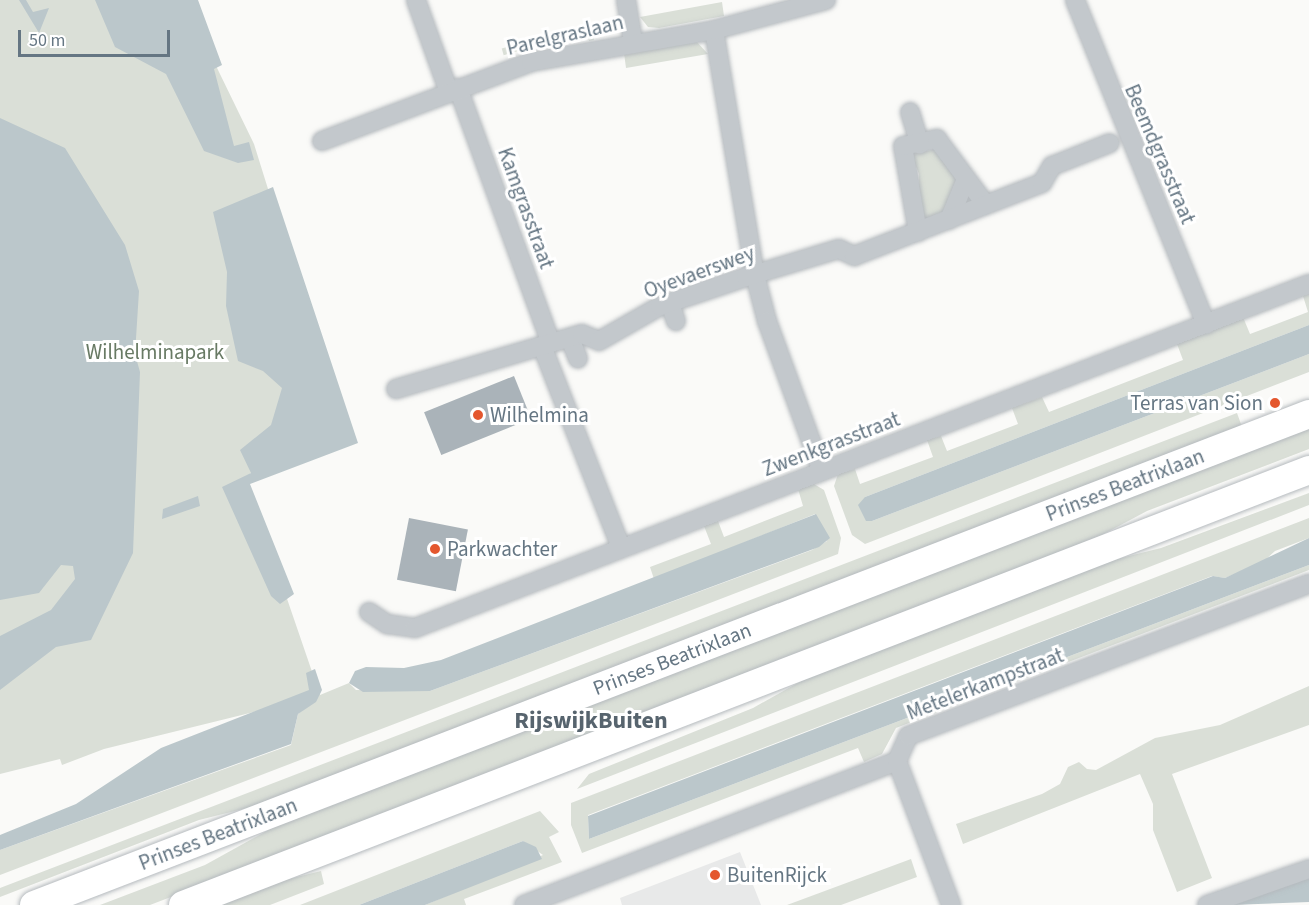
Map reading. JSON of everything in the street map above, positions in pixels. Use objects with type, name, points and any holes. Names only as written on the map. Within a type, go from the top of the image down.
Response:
[{"type":"main road","name":"Prinses Beatrixlaan","points":[[34,905],[1309,414]]},
{"type":"main road","points":[[183,905],[1309,470]]},
{"type":"street","name":"Kamgrasstraat","points":[[416,0],[454,90],[621,548]]},
{"type":"street","points":[[626,0],[633,41]]},
{"type":"street","name":"Parelgraslaan","points":[[322,141],[531,62],[633,41],[714,30],[826,0]]},
{"type":"street","name":"Beemdgrasstraat","points":[[1075,0],[1206,325]]},
{"type":"street","points":[[714,30],[755,275],[766,321],[822,471]]},
{"type":"street","points":[[910,112],[920,144]]},
{"type":"street","points":[[918,232],[903,146],[937,139],[986,205]]},
{"type":"street","name":"Oyevaerswey","points":[[396,389],[547,341],[582,334],[599,341],[673,298],[839,249],[854,256],[1042,183],[1052,166],[1110,144]]},
{"type":"street","points":[[949,220],[966,179]]},
{"type":"street","name":"Zwenkgrasstraat","points":[[369,612],[387,624],[415,628],[1309,284]]},
{"type":"street","points":[[673,298],[676,321]]},
{"type":"street","points":[[570,338],[578,359]]},
{"type":"street","name":"Metelerkampstraat","points":[[897,761],[908,736],[1309,584]]},
{"type":"street","points":[[524,905],[897,761],[951,905]]},
{"type":"street","points":[[1207,905],[1309,869]]},
{"type":"shaded area","points":[[19,0],[26,0],[33,12],[49,8],[39,33]]},
{"type":"shaded area","points":[[95,0],[198,0],[222,65],[214,69],[234,146],[249,142],[254,160],[238,163],[204,151],[166,74],[115,47]]},
{"type":"shaded area","points":[[0,118],[65,148],[125,245],[139,291],[135,354],[140,372],[133,553],[91,640],[56,647],[0,690],[0,636],[51,610],[75,579],[73,566],[61,565],[39,593],[0,600]]},
{"type":"shaded area","points":[[273,187],[358,443],[250,484],[294,594],[280,604],[271,596],[222,487],[251,473],[240,450],[271,425],[282,388],[263,371],[238,361],[226,306],[227,272],[213,212]]},
{"type":"shaded area","points":[[1309,325],[1309,354],[872,521],[866,521],[858,505],[865,497]]},
{"type":"shaded area","points":[[198,496],[200,506],[162,519],[163,509]]},
{"type":"shaded area","points":[[816,514],[830,538],[819,547],[430,691],[363,692],[349,683],[355,671],[366,667],[404,668],[441,660]]},
{"type":"shaded area","points":[[1309,538],[1309,565],[589,839],[588,816],[1213,576],[1225,578]]},
{"type":"shaded area","points":[[315,669],[322,690],[316,702],[298,714],[291,744],[0,850],[0,835],[76,804],[161,748],[309,690],[306,673]]},
{"type":"shaded area","points":[[523,841],[536,847],[542,859],[425,905],[359,905]]},
{"type":"shaded area","name":"BuitenRijck","points":[[740,852],[761,905],[622,905],[620,898]]},
{"type":"shaded area","points":[[1309,877],[1309,902],[1229,905]]},
{"type":"green space","name":"Wilhelminapark","points":[[0,0],[184,0],[254,144],[326,375],[246,479],[320,695],[349,683],[356,690],[430,691],[812,550],[827,541],[815,514],[654,579],[650,567],[711,544],[704,526],[718,521],[724,537],[803,506],[798,489],[814,484],[824,490],[841,538],[838,554],[0,875],[0,850],[291,745],[298,714],[319,696],[104,749],[62,765],[60,759],[0,774]]},
{"type":"green space","points":[[722,2],[724,16],[659,28],[648,27],[640,17]]},
{"type":"green space","points":[[591,26],[594,40],[589,41],[587,34],[551,42],[550,34]]},
{"type":"green space","points":[[545,36],[547,43],[504,55],[502,48]]},
{"type":"green space","points":[[696,41],[708,54],[626,68],[624,53]]},
{"type":"green space","points":[[936,149],[958,182],[947,210],[918,222],[919,174],[911,154]]},
{"type":"green space","points":[[1309,294],[1309,325],[865,497],[872,521],[1309,354],[1309,372],[865,544],[852,535],[834,486],[838,474],[855,469],[860,484],[933,457],[927,440],[941,436],[947,451],[1018,424],[1012,408],[1042,397],[1049,412],[1183,360],[1177,344],[1243,317],[1250,334],[1308,312],[1303,296]]},
{"type":"green space","points":[[1237,413],[1242,427],[275,801],[199,820],[0,897],[0,888]]},
{"type":"green space","points":[[1309,428],[1309,449],[1147,511],[1072,551],[150,905],[100,905],[205,865],[281,823]]},
{"type":"green space","points":[[1309,493],[1309,505],[577,789],[589,774],[753,708],[819,671],[1097,564],[1161,548]]},
{"type":"green space","points":[[1309,518],[1309,538],[1275,551],[1262,563],[1225,578],[1212,576],[588,815],[589,839],[1309,565],[1309,570],[896,728],[882,754],[864,762],[858,748],[582,853],[571,825],[571,803]]},
{"type":"green space","points":[[1309,686],[1309,725],[1172,774],[1212,878],[1177,892],[1153,830],[1153,804],[1140,774],[963,844],[956,824],[1042,794],[1060,784],[1068,767],[1079,762],[1087,769],[1096,770],[1155,738],[1220,725]]},
{"type":"green space","points":[[540,811],[559,832],[549,837],[562,862],[464,899],[466,905],[425,905],[543,855],[523,841],[359,905],[300,905]]},
{"type":"green space","points":[[911,859],[917,877],[841,905],[787,905]]},
{"type":"green space","points":[[321,871],[324,884],[270,905],[213,905],[264,885]]},
{"type":"building","name":"Wilhelmina","points":[[514,376],[531,419],[441,455],[424,412]]},
{"type":"building","name":"Parkwachter","points":[[409,518],[468,529],[456,591],[397,580]]},
{"type":"place","name":"Terras van Sion","points":[[1275,403]]},
{"type":"place","name":"Wilhelmina","points":[[478,415]]},
{"type":"place","name":"Parkwachter","points":[[435,549]]},
{"type":"place","name":"BuitenRijck","points":[[715,875]]},
{"type":"district","name":"RijswijkBuiten","points":[[591,721]]}]
